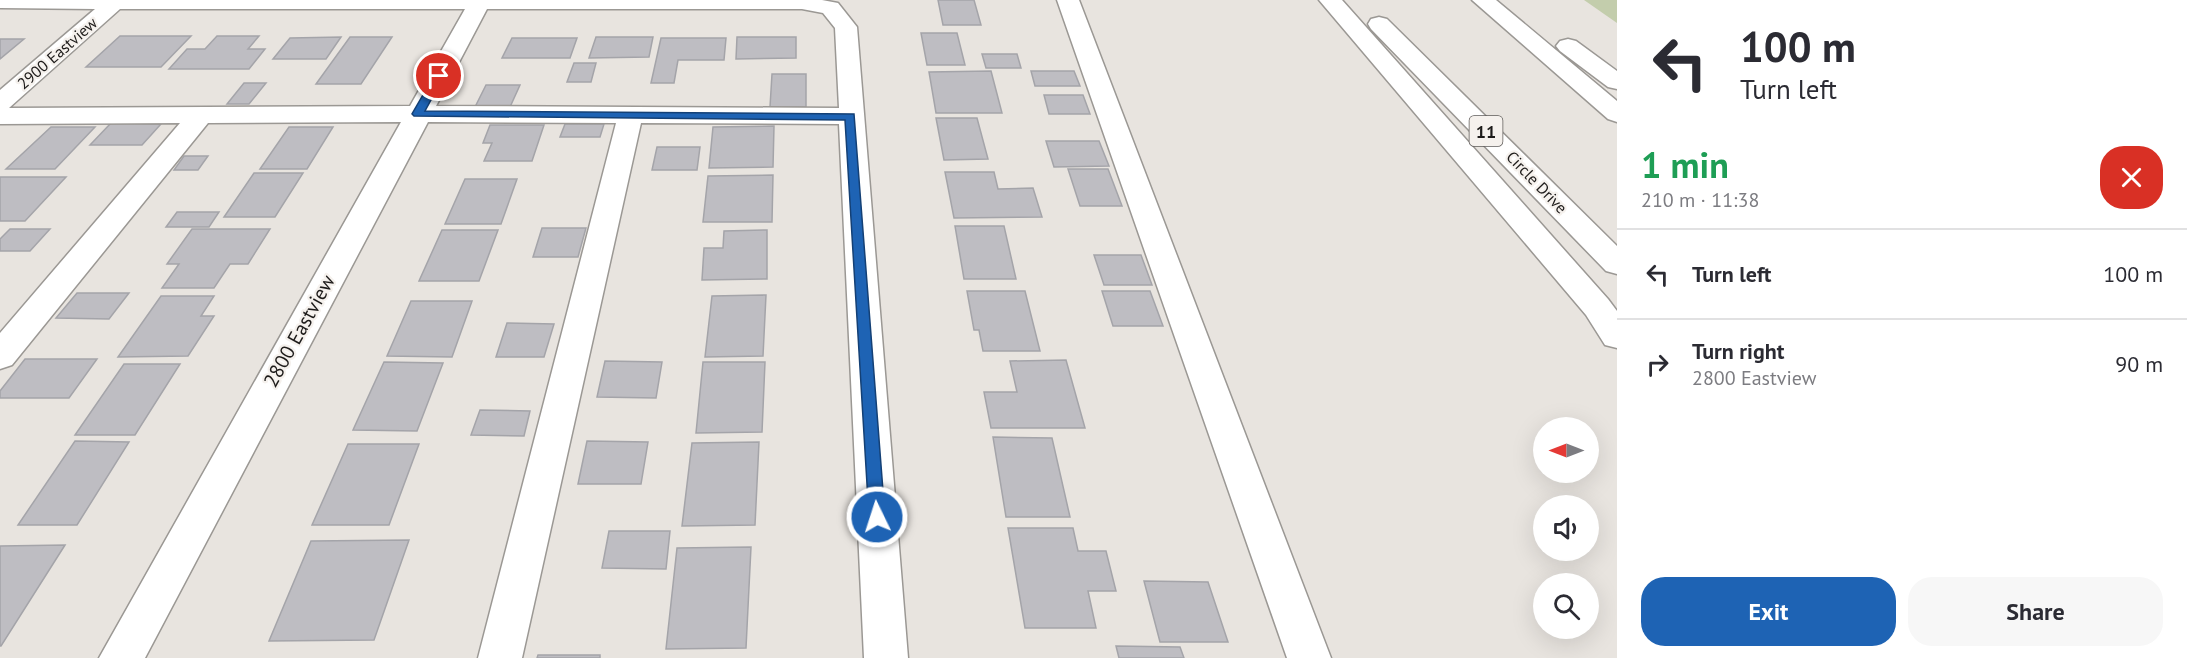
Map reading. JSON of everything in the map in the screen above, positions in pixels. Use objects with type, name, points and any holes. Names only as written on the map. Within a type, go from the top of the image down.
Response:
[{"type":"main road","points":[[1068,0],[1309,658]]},
{"type":"main road","points":[[1330,0],[1597,307],[1617,336]]},
{"type":"main road","name":"Circle Drive","points":[[1354,0],[1617,264]]},
{"type":"main road","points":[[1483,0],[1617,114]]},
{"type":"main road","points":[[1507,0],[1617,82]]},
{"type":"main road","points":[[0,2],[802,3],[830,8],[846,27],[886,658]]},
{"type":"main road","name":"2900 Eastview","points":[[0,103],[100,2]]},
{"type":"main road","name":"2800 Eastview","points":[[121,658],[479,4]]},
{"type":"main road","points":[[0,116],[418,114],[850,116]]},
{"type":"main road","points":[[0,356],[200,116]]},
{"type":"main road","points":[[500,658],[630,116]]},
{"type":"green space","points":[[1584,0],[1617,0],[1617,23]]},
{"type":"building","points":[[938,0],[974,0],[981,25],[943,25]]},
{"type":"building","points":[[921,33],[957,33],[965,65],[927,65]]},
{"type":"building","points":[[120,36],[191,36],[161,67],[86,67]]},
{"type":"building","points":[[217,36],[259,36],[248,49],[265,49],[249,69],[169,69],[187,49],[205,49]]},
{"type":"building","points":[[341,37],[326,59],[273,59],[290,38]]},
{"type":"building","points":[[350,37],[392,37],[361,84],[316,84]]},
{"type":"building","points":[[596,37],[653,37],[649,57],[589,58]]},
{"type":"building","points":[[737,37],[796,37],[796,58],[736,59]]},
{"type":"building","points":[[512,38],[577,38],[570,58],[502,58]]},
{"type":"building","points":[[661,38],[726,38],[724,60],[678,60],[674,83],[651,83]]},
{"type":"building","points":[[0,39],[24,39],[0,59]]},
{"type":"building","points":[[982,54],[1017,54],[1021,68],[986,68]]},
{"type":"building","points":[[574,63],[596,63],[591,82],[567,82]]},
{"type":"building","points":[[991,71],[1002,113],[936,113],[929,72]]},
{"type":"building","points":[[1031,71],[1074,71],[1080,86],[1035,86]]},
{"type":"building","points":[[772,74],[806,74],[806,107],[770,107]]},
{"type":"building","points":[[244,83],[266,83],[249,104],[227,104]]},
{"type":"building","points":[[486,85],[520,85],[510,107],[475,107]]},
{"type":"building","points":[[1044,95],[1083,95],[1090,114],[1049,114]]},
{"type":"building","points":[[936,118],[977,118],[988,159],[944,160]]},
{"type":"building","points":[[111,123],[161,124],[142,145],[90,145]]},
{"type":"building","points":[[565,124],[604,124],[600,137],[560,137]]},
{"type":"building","points":[[490,125],[544,125],[532,161],[484,161],[492,143],[483,143]]},
{"type":"building","points":[[774,126],[773,167],[709,168],[713,127]]},
{"type":"building","points":[[51,127],[95,127],[55,169],[6,169]]},
{"type":"building","points":[[289,127],[333,127],[307,169],[260,169]]},
{"type":"building","points":[[1046,141],[1099,141],[1109,166],[1054,167]]},
{"type":"building","points":[[657,147],[700,147],[697,170],[652,170]]},
{"type":"building","points":[[184,156],[208,156],[198,170],[174,170]]},
{"type":"building","points":[[1068,169],[1108,169],[1122,206],[1080,206]]},
{"type":"building","points":[[945,172],[994,172],[998,189],[1033,188],[1042,217],[954,218]]},
{"type":"building","points":[[254,173],[303,173],[275,217],[224,217]]},
{"type":"building","points":[[773,175],[772,222],[703,222],[708,176]]},
{"type":"building","points":[[0,177],[66,177],[25,221],[0,221]]},
{"type":"building","points":[[465,179],[517,179],[501,224],[445,224]]},
{"type":"building","points":[[177,212],[219,212],[209,227],[166,227]]},
{"type":"building","points":[[955,226],[1004,226],[1016,279],[964,279]]},
{"type":"building","points":[[542,228],[586,228],[578,257],[533,257]]},
{"type":"building","points":[[10,229],[50,229],[30,251],[0,251],[0,239]]},
{"type":"building","points":[[192,229],[270,229],[248,264],[230,264],[214,288],[162,288],[179,264],[167,264]]},
{"type":"building","points":[[442,230],[498,230],[479,281],[419,281]]},
{"type":"building","points":[[767,230],[767,279],[702,280],[704,248],[723,248],[724,231]]},
{"type":"building","points":[[1094,255],[1141,255],[1152,285],[1104,285]]},
{"type":"building","points":[[967,291],[1025,291],[1040,351],[983,351],[979,330],[974,330]]},
{"type":"building","points":[[1102,291],[1150,291],[1163,326],[1113,326]]},
{"type":"building","points":[[77,293],[129,293],[109,319],[56,318]]},
{"type":"building","points":[[766,295],[763,356],[705,357],[712,296]]},
{"type":"building","points":[[161,296],[214,296],[201,316],[214,316],[188,356],[118,357]]},
{"type":"building","points":[[411,301],[472,301],[452,357],[387,356]]},
{"type":"building","points":[[507,323],[554,324],[544,357],[496,357]]},
{"type":"building","points":[[25,359],[97,359],[69,398],[0,398],[0,391]]},
{"type":"building","points":[[1066,360],[1085,428],[991,428],[984,392],[1017,392],[1010,361]]},
{"type":"building","points":[[605,361],[662,362],[656,398],[597,397]]},
{"type":"building","points":[[384,362],[443,363],[417,431],[353,430]]},
{"type":"building","points":[[703,362],[765,362],[762,432],[696,433]]},
{"type":"building","points":[[124,364],[180,364],[135,435],[75,435]]},
{"type":"building","points":[[480,410],[530,411],[524,436],[471,435]]},
{"type":"building","points":[[993,437],[1052,438],[1070,517],[1006,517]]},
{"type":"building","points":[[75,441],[129,442],[77,525],[18,525]]},
{"type":"building","points":[[587,441],[648,442],[641,484],[578,484]]},
{"type":"building","points":[[759,442],[755,525],[682,526],[692,443]]},
{"type":"building","points":[[348,444],[419,444],[389,525],[312,525]]},
{"type":"building","points":[[1008,528],[1073,528],[1078,551],[1106,551],[1116,591],[1088,591],[1096,628],[1025,628]]},
{"type":"building","points":[[609,531],[670,531],[666,569],[602,568]]},
{"type":"building","points":[[409,540],[374,640],[269,641],[311,541]]},
{"type":"building","points":[[65,545],[1,646],[0,646],[0,546]]},
{"type":"building","points":[[751,547],[746,648],[666,649],[677,548]]},
{"type":"building","points":[[1144,581],[1208,582],[1228,642],[1160,642]]},
{"type":"building","points":[[1116,646],[1180,647],[1184,658],[1119,658]]},
{"type":"building","points":[[538,655],[600,655],[600,658],[537,658]]},
{"type":"route","points":[[439,76],[418,114],[850,116],[877,517]]}]
